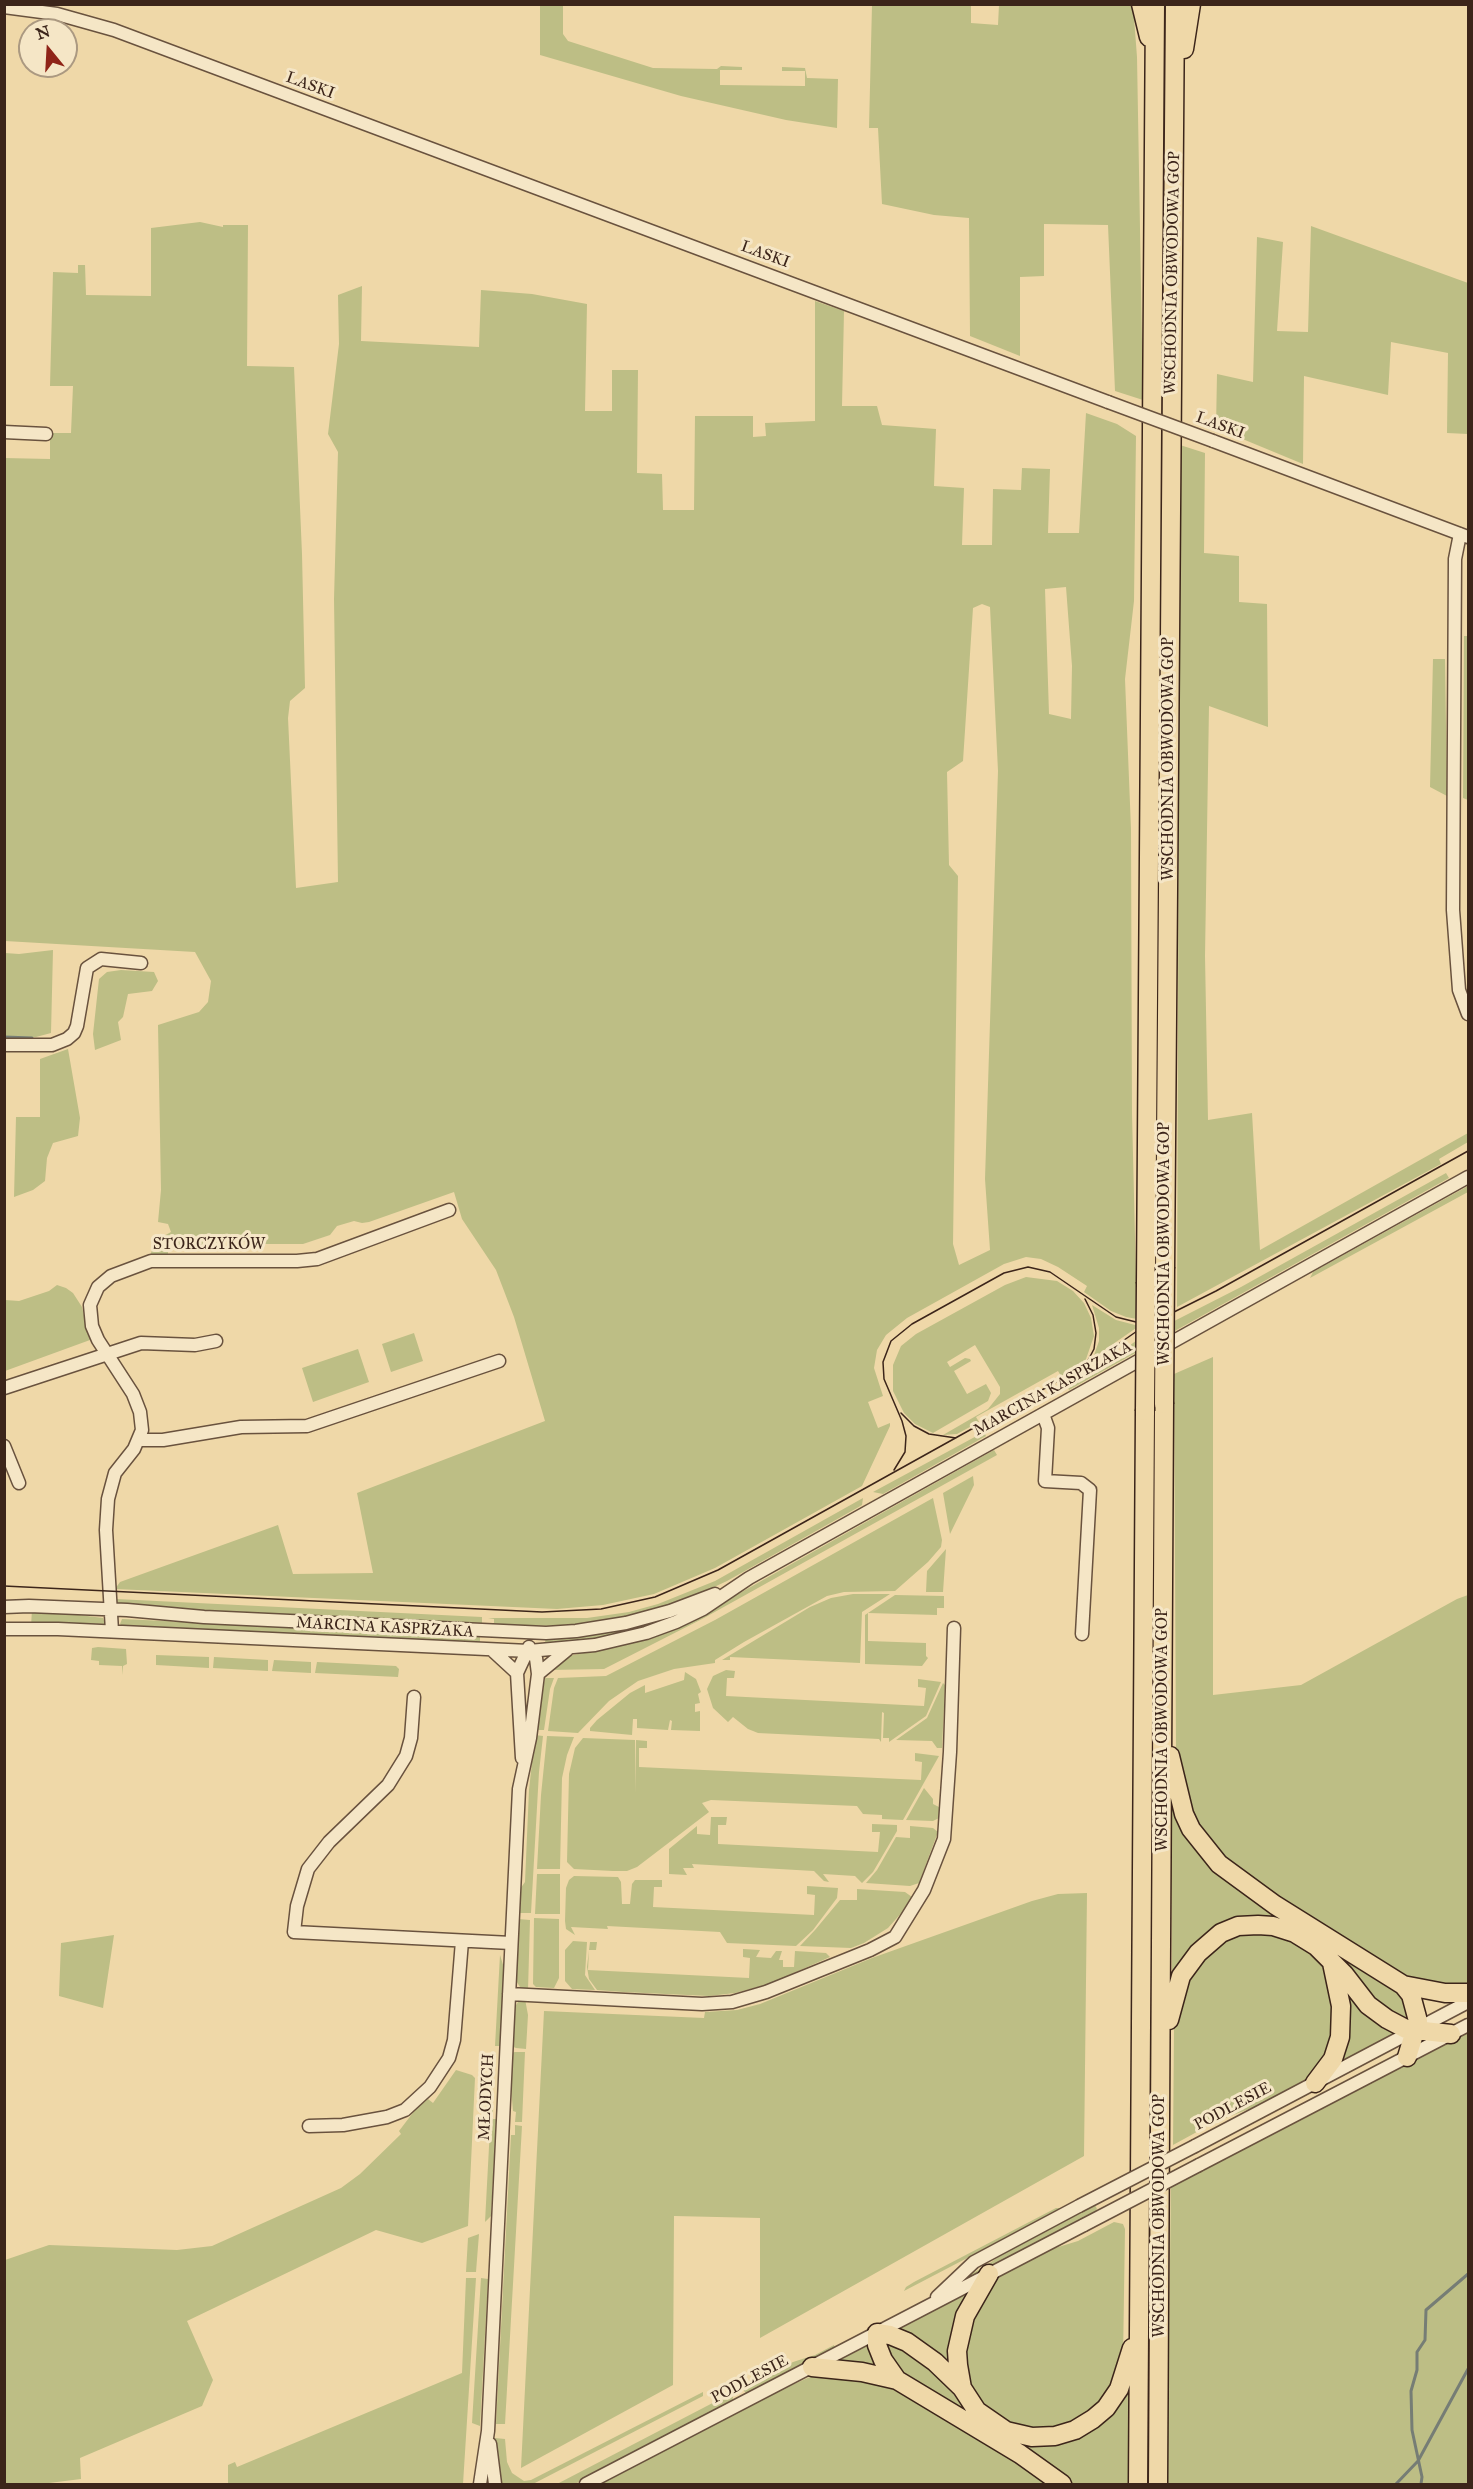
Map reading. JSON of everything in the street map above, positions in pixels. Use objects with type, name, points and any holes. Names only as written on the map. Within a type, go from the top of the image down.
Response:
[{"type":"highway","points":[[1141,4],[1155,56]]},
{"type":"highway","name":"WSCHODNIA OBWODOWA GOP","points":[[1138,2484],[1155,4]]},
{"type":"highway","name":"WSCHODNIA OBWODOWA GOP","points":[[1158,2484],[1175,4]]},
{"type":"highway","points":[[1174,89],[1191,4]]},
{"type":"highway","points":[[1163,1722],[1184,1814],[1191,1829],[1208,1853],[1233,1876],[1252,1891],[1403,1985],[1430,1991],[1468,1994]]},
{"type":"highway","points":[[1161,2057],[1181,1976],[1198,1953],[1221,1933],[1248,1925],[1273,1926],[1306,1939],[1332,1962],[1378,2013],[1406,2029],[1451,2034]]},
{"type":"highway","points":[[1315,2083],[1333,2059],[1340,2037],[1341,2007],[1332,1962]]},
{"type":"highway","points":[[1403,1985],[1415,2003],[1418,2021],[1407,2057]]},
{"type":"highway","points":[[962,2388],[958,2365],[960,2333],[970,2303],[989,2274]]},
{"type":"highway","points":[[897,2380],[883,2360],[877,2345],[877,2333],[890,2335],[907,2342],[935,2362],[962,2388],[977,2410],[1006,2431],[1043,2437],[1055,2436],[1075,2430],[1106,2408],[1119,2389],[1126,2371],[1140,2318]]},
{"type":"highway","points":[[812,2367],[862,2372],[897,2380],[1020,2454],[1062,2484]]},
{"type":"street","name":"LASKI","points":[[4,7],[58,9],[1464,535]]},
{"type":"street","points":[[4,432],[46,434]]},
{"type":"street","points":[[1464,535],[1455,556],[1453,910],[1455,957],[1460,990],[1468,1014]]},
{"type":"street","points":[[4,1046],[52,1045],[67,1039],[74,1033],[77,1026],[87,968],[101,959],[141,963]]},
{"type":"street","name":"MARCINA KASPRZAKA","points":[[4,1629],[112,1631],[529,1651],[568,1649],[607,1643],[666,1626],[703,1608],[749,1578],[1468,1177]]},
{"type":"street","name":"STORCZYKÓW","points":[[139,1440],[142,1430],[137,1404],[92,1326],[91,1301],[103,1281],[132,1266],[151,1261],[309,1261],[449,1210]]},
{"type":"street","points":[[4,1388],[141,1343],[195,1345],[216,1341]]},
{"type":"street","points":[[112,1631],[106,1530],[109,1489],[115,1473],[139,1440],[163,1440],[241,1427],[314,1425],[499,1361]]},
{"type":"street","points":[[1042,1414],[1048,1428],[1045,1481],[1081,1483],[1090,1490],[1082,1634]]},
{"type":"street","points":[[4,1446],[19,1483]]},
{"type":"street","name":"MARCINA KASPRZAKA","points":[[4,1607],[29,1606],[204,1617],[530,1632],[576,1631],[639,1620],[699,1601],[749,1578]]},
{"type":"street","points":[[508,1994],[702,2004],[732,2002],[766,1992],[870,1950],[895,1937],[915,1909],[934,1871],[945,1832],[954,1628]]},
{"type":"street","name":"MŁODYCH","points":[[480,2484],[488,2431],[508,1994],[522,1765],[517,1673],[522,1659],[529,1651],[530,1632]]},
{"type":"street","points":[[538,1674],[568,1649]]},
{"type":"street","points":[[492,1650],[517,1673]]},
{"type":"street","name":"MŁODYCH","points":[[522,1765],[530,1738],[538,1674],[536,1658],[529,1651]]},
{"type":"street","points":[[414,1697],[411,1738],[406,1756],[397,1773],[383,1791],[329,1842],[308,1869],[297,1906],[294,1932],[511,1943]]},
{"type":"street","points":[[309,2126],[343,2126],[387,2117],[405,2110],[430,2087],[449,2058],[454,2040],[462,1941]]},
{"type":"street","name":"PODLESIE","points":[[929,2306],[974,2262],[1468,2002]]},
{"type":"street","name":"PODLESIE","points":[[586,2484],[1468,2025]]},
{"type":"street","name":"MŁODYCH","points":[[488,2431],[495,2484]]},
{"type":"green space","points":[[540,5],[563,5],[563,34],[568,41],[653,68],[742,67],[742,70],[720,70],[720,85],[805,86],[805,71],[782,71],[782,67],[805,68],[807,78],[838,79],[837,128],[786,120],[681,96],[540,55]]},
{"type":"green space","points":[[872,5],[971,5],[971,23],[998,25],[999,5],[1133,5],[1137,57],[1143,400],[1115,391],[1108,225],[1044,224],[1044,276],[1020,277],[1020,356],[970,336],[969,218],[934,215],[882,204],[878,128],[869,128]]},
{"type":"green space","points":[[200,222],[223,227],[223,225],[248,225],[247,366],[294,367],[305,688],[290,701],[288,718],[296,888],[338,882],[334,599],[338,452],[328,434],[339,344],[338,295],[362,286],[361,341],[479,347],[481,290],[532,294],[587,304],[585,411],[612,411],[612,370],[638,370],[637,473],[662,474],[663,510],[694,510],[695,416],[753,416],[753,437],[766,436],[765,423],[815,421],[815,301],[844,311],[842,406],[877,406],[882,425],[936,429],[934,486],[964,488],[962,545],[992,545],[993,489],[1021,490],[1022,468],[1050,469],[1048,533],[1079,533],[1086,413],[1117,424],[1136,436],[1134,601],[1125,679],[1131,829],[1132,1114],[1137,1319],[1111,1311],[1084,1292],[1087,1286],[1058,1267],[1041,1259],[1026,1257],[1004,1264],[907,1318],[886,1335],[877,1350],[874,1368],[883,1396],[868,1402],[878,1428],[890,1423],[890,1426],[862,1486],[715,1568],[654,1594],[603,1605],[557,1609],[115,1589],[120,1582],[278,1525],[293,1574],[373,1573],[357,1493],[545,1421],[514,1317],[496,1270],[462,1219],[454,1192],[369,1222],[354,1221],[337,1226],[330,1235],[303,1244],[220,1241],[219,1247],[168,1246],[168,1254],[150,1255],[157,1240],[171,1232],[168,1224],[158,1222],[161,1190],[158,1025],[199,1012],[208,1002],[211,981],[195,952],[5,941],[4,458],[50,459],[50,433],[71,433],[73,386],[50,386],[53,272],[78,273],[78,265],[85,265],[86,295],[151,296],[151,228]],"holes":[[[1066,587],[1072,666],[1071,719],[1049,714],[1045,589]],[[982,604],[990,607],[998,771],[985,1179],[990,1250],[959,1265],[953,1244],[958,876],[949,865],[947,772],[963,761],[973,608]]]},
{"type":"green space","points":[[1311,226],[1468,283],[1468,434],[1447,433],[1448,353],[1391,342],[1388,395],[1304,376],[1303,464],[1216,428],[1217,374],[1253,382],[1257,237],[1283,242],[1277,331],[1308,332]]},
{"type":"green space","points":[[1180,445],[1205,453],[1204,553],[1239,556],[1239,602],[1267,604],[1268,727],[1209,706],[1205,956],[1208,1120],[1252,1113],[1260,1250],[1468,1133],[1468,1142],[1439,1159],[1441,1164],[1177,1307]]},
{"type":"green space","points":[[1464,636],[1468,636],[1468,800],[1463,798]]},
{"type":"green space","points":[[1433,659],[1445,659],[1447,796],[1430,787]]},
{"type":"green space","points":[[53,950],[51,1033],[36,1037],[5,1037],[5,953],[19,954]]},
{"type":"green space","points":[[121,970],[154,972],[158,981],[152,991],[128,994],[123,1017],[118,1022],[121,1040],[95,1050],[93,1034],[99,979],[107,972]]},
{"type":"green space","points":[[68,1049],[80,1118],[78,1136],[53,1143],[47,1158],[45,1181],[33,1190],[14,1197],[16,1117],[40,1117],[40,1059]]},
{"type":"green space","points":[[1446,1173],[1449,1178],[1069,1390],[1067,1385],[1108,1362],[1137,1340],[1241,1287]]},
{"type":"green space","points":[[1468,1186],[1468,1192],[1310,1278],[1313,1272]]},
{"type":"green space","points":[[1026,1277],[1057,1281],[1073,1291],[1084,1303],[1091,1318],[1094,1336],[1085,1362],[1061,1376],[1058,1371],[983,1413],[976,1417],[979,1422],[957,1434],[943,1435],[988,1409],[1000,1394],[1000,1387],[975,1345],[947,1362],[950,1367],[965,1358],[970,1359],[971,1361],[954,1371],[967,1394],[986,1384],[991,1393],[988,1401],[933,1433],[915,1424],[904,1413],[893,1391],[893,1365],[901,1346],[916,1334],[1005,1285]]},
{"type":"green space","points":[[57,1285],[73,1293],[82,1307],[90,1340],[5,1371],[5,1300],[19,1301],[49,1291]]},
{"type":"green space","points":[[1092,1305],[1116,1320],[1139,1326],[1093,1358],[1099,1341],[1099,1328]]},
{"type":"green space","points":[[414,1333],[423,1361],[391,1372],[382,1344]]},
{"type":"green space","points":[[358,1349],[369,1382],[313,1402],[302,1368]]},
{"type":"green space","points":[[1213,1357],[1213,1695],[1301,1685],[1468,1595],[1468,1988],[1403,1978],[1243,1877],[1196,1826],[1176,1751],[1174,1374]]},
{"type":"green space","points":[[984,1432],[986,1436],[883,1494],[873,1492]]},
{"type":"green space","points":[[994,1450],[997,1455],[704,1618],[604,1669],[549,1670],[569,1656],[629,1643],[656,1634],[715,1607]]},
{"type":"green space","points":[[973,1476],[974,1485],[950,1534],[943,1493]]},
{"type":"green space","points":[[863,1498],[862,1505],[727,1581],[659,1609],[613,1620],[566,1626],[494,1625],[494,1619],[488,1618],[587,1618],[629,1612],[658,1604],[715,1581]]},
{"type":"green space","points":[[933,1498],[942,1540],[941,1547],[928,1562],[895,1591],[844,1592],[827,1596],[744,1642],[715,1660],[715,1663],[674,1669],[638,1681],[609,1701],[578,1733],[548,1731],[554,1688],[558,1678],[606,1676],[715,1620]]},
{"type":"green space","points":[[946,1549],[943,1592],[926,1592],[927,1571]]},
{"type":"green space","points":[[853,1594],[890,1594],[862,1612],[860,1663],[730,1657],[730,1660],[722,1660],[810,1607],[831,1598]]},
{"type":"green space","points":[[895,1595],[944,1596],[944,1608],[937,1608],[937,1615],[868,1613]]},
{"type":"green space","points":[[116,1599],[482,1617],[482,1623],[488,1625],[120,1607]]},
{"type":"green space","points":[[32,1609],[103,1618],[105,1624],[41,1622],[31,1627]]},
{"type":"green space","points":[[868,1613],[868,1641],[926,1643],[928,1658],[922,1666],[865,1664],[865,1615]]},
{"type":"green space","points":[[122,1619],[487,1636],[480,1637],[480,1643],[122,1626],[120,1624]]},
{"type":"green space","points":[[657,1621],[628,1632],[595,1640],[547,1644],[545,1642],[546,1638]]},
{"type":"green space","points":[[92,1648],[126,1649],[127,1664],[123,1666],[123,1675],[122,1666],[99,1665],[99,1661],[91,1660]]},
{"type":"green space","points":[[156,1655],[209,1657],[209,1668],[156,1665]]},
{"type":"green space","points":[[214,1657],[268,1660],[268,1671],[213,1668]]},
{"type":"green space","points":[[274,1660],[311,1662],[311,1673],[272,1671]]},
{"type":"green space","points":[[317,1662],[396,1666],[399,1669],[398,1677],[315,1673]]},
{"type":"green space","points":[[726,1670],[735,1671],[734,1678],[727,1678],[726,1696],[924,1706],[926,1688],[918,1687],[918,1679],[941,1682],[926,1716],[889,1742],[889,1738],[883,1738],[884,1713],[882,1712],[881,1742],[879,1739],[758,1733],[748,1729],[733,1717],[728,1722],[713,1708],[707,1689],[713,1676]]},
{"type":"green space","points":[[685,1672],[696,1679],[701,1692],[698,1694],[700,1703],[695,1704],[695,1712],[700,1711],[700,1731],[671,1730],[672,1721],[670,1720],[668,1730],[637,1728],[637,1719],[633,1719],[632,1735],[590,1731],[597,1720],[630,1693],[645,1685],[645,1693],[684,1680]]},
{"type":"green space","points":[[545,1678],[554,1678],[550,1689],[544,1730],[536,1730]]},
{"type":"green space","points":[[943,1683],[945,1685],[942,1748],[937,1748],[932,1741],[896,1740],[927,1718]]},
{"type":"green space","points":[[535,1735],[543,1736],[531,1913],[518,1913],[520,1889],[525,1882],[529,1790]]},
{"type":"green space","points":[[547,1736],[574,1737],[562,1778],[560,1869],[537,1869]]},
{"type":"green space","points":[[583,1738],[635,1740],[636,1793],[636,1740],[647,1741],[647,1748],[639,1748],[639,1767],[921,1780],[922,1762],[915,1761],[915,1753],[939,1756],[903,1820],[882,1819],[882,1815],[863,1814],[857,1806],[711,1800],[702,1803],[709,1812],[637,1867],[627,1871],[613,1871],[574,1869],[567,1862],[569,1774],[575,1748]]},
{"type":"green space","points":[[924,1788],[933,1799],[933,1804],[939,1807],[939,1818],[933,1821],[906,1820]]},
{"type":"green space","points":[[1171,1793],[1187,1830],[1406,1997],[1413,2023],[1390,2016],[1333,1953],[1242,1920],[1174,1974],[1172,1970]]},
{"type":"green space","points":[[711,1817],[727,1817],[726,1825],[718,1825],[718,1844],[878,1852],[880,1832],[872,1832],[872,1824],[897,1825],[897,1831],[873,1872],[862,1883],[855,1876],[823,1874],[829,1882],[824,1881],[814,1871],[692,1864],[694,1868],[683,1868],[687,1875],[669,1874],[669,1849],[697,1826],[697,1834],[710,1835]]},
{"type":"green space","points":[[910,1826],[933,1828],[938,1832],[919,1883],[910,1886],[866,1883],[877,1870],[896,1837],[910,1838]]},
{"type":"green space","points":[[537,1874],[560,1874],[560,1914],[535,1914]]},
{"type":"green space","points":[[574,1876],[618,1877],[621,1882],[622,1904],[630,1904],[632,1884],[635,1880],[662,1880],[662,1887],[654,1887],[653,1907],[814,1915],[815,1895],[807,1894],[807,1886],[838,1888],[837,1898],[813,1930],[796,1946],[727,1943],[720,1932],[607,1926],[608,1929],[571,1927],[575,1935],[566,1929],[565,1921],[566,1888],[569,1880]]},
{"type":"green space","points":[[857,1889],[905,1892],[912,1897],[888,1928],[864,1943],[851,1948],[800,1946],[840,1900],[857,1900]]},
{"type":"green space","points":[[1087,1893],[1084,2156],[760,2338],[760,2218],[674,2216],[673,2385],[521,2468],[544,2011],[704,2018],[705,2012],[737,2010],[760,2004],[872,1958],[1032,1901],[1058,1894]]},
{"type":"green space","points":[[534,1918],[559,1919],[559,1978],[554,1988],[536,1987],[533,1984]]},
{"type":"green space","points":[[518,1919],[530,1920],[528,1990],[520,1987],[515,1979]]},
{"type":"green space","points":[[1243,1932],[1282,1934],[1316,1954],[1329,1974],[1335,2036],[1314,2075],[1257,2106],[1215,2122],[1173,2145],[1174,2029],[1177,2006],[1184,1982],[1213,1947]]},
{"type":"green space","points":[[114,1935],[103,2008],[59,1996],[61,1943]]},
{"type":"green space","points":[[573,1941],[587,1942],[585,1975],[595,1990],[572,1989],[565,1981],[565,1950]]},
{"type":"green space","points":[[590,1942],[597,1942],[596,1950],[589,1950]]},
{"type":"green space","points":[[743,1949],[760,1950],[756,1957],[771,1958],[776,1951],[782,1951],[779,1960],[783,1960],[783,1967],[794,1967],[795,1951],[826,1953],[830,1957],[769,1984],[735,1993],[709,1996],[597,1990],[589,1979],[587,1967],[589,1951],[588,1970],[749,1978],[750,1958],[743,1957]]},
{"type":"green space","points":[[500,1955],[504,1968],[500,2046],[495,2046]]},
{"type":"green space","points":[[1341,1977],[1401,2032],[1334,2066]]},
{"type":"green space","points":[[525,1999],[528,2015],[526,2049],[511,2046],[513,2010],[518,2002]]},
{"type":"green space","points":[[1468,2032],[1468,2484],[1167,2484],[1171,2186]]},
{"type":"green space","points":[[525,2052],[522,2122],[515,2122],[516,2112],[513,2111],[510,2076],[511,2053]]},
{"type":"green space","points":[[456,2070],[475,2078],[468,2226],[422,2243],[376,2230],[187,2321],[213,2380],[202,2406],[80,2458],[81,2479],[41,2484],[5,2484],[5,2260],[49,2245],[177,2250],[212,2246],[341,2188],[360,2174],[401,2134],[399,2131],[415,2110],[428,2099],[433,2103]]},
{"type":"green space","points":[[491,2109],[493,2109],[493,2119],[496,2119],[491,2216],[485,2222]]},
{"type":"green space","points":[[515,2125],[522,2126],[505,2424],[496,2424],[511,2135],[515,2135]]},
{"type":"green space","points":[[1095,2205],[1097,2209],[1095,2213],[963,2280],[1011,2248]]},
{"type":"green space","points":[[1056,2208],[1063,2208],[904,2291],[914,2282]]},
{"type":"green space","points":[[1114,2222],[1123,2224],[1125,2229],[1123,2359],[1114,2385],[1100,2403],[1083,2418],[1055,2429],[1017,2428],[985,2409],[969,2386],[962,2366],[976,2304],[997,2277],[1055,2248],[1078,2241]]},
{"type":"green space","points":[[479,2234],[476,2272],[466,2272],[468,2238]]},
{"type":"green space","points":[[466,2278],[476,2278],[463,2484],[228,2484],[228,2465],[235,2462],[237,2467],[462,2373]]},
{"type":"green space","points":[[481,2278],[488,2279],[480,2426],[472,2423]]},
{"type":"green space","points":[[971,2290],[956,2377],[896,2329]]},
{"type":"green space","points":[[881,2337],[935,2366],[973,2416],[898,2375]]},
{"type":"green space","points":[[871,2342],[883,2369],[833,2362]]},
{"type":"green space","points":[[834,2345],[835,2349],[747,2394],[744,2391],[744,2387],[793,2362],[815,2355]]},
{"type":"green space","points":[[840,2374],[878,2379],[1054,2484],[599,2484],[785,2388],[810,2377]]},
{"type":"green space","points":[[1131,2380],[1131,2484],[1073,2484],[1002,2435],[1055,2442]]},
{"type":"green space","points":[[703,2392],[703,2396],[533,2484],[499,2484],[495,2438],[505,2439],[507,2462],[512,2473],[524,2481],[531,2480]]},
{"type":"green space","points":[[728,2395],[733,2397],[732,2402],[575,2484],[557,2484]]},
{"type":"waterway","points":[[4,1037],[32,1038]]},
{"type":"waterway","points":[[1421,2484],[1422,2477],[1412,2430],[1411,2391],[1417,2370],[1417,2352],[1425,2340],[1426,2310],[1468,2274]]},
{"type":"waterway","points":[[1396,2484],[1418,2461],[1468,2369]]},
{"type":"tram line","points":[[4,1586],[542,1612],[601,1609],[655,1597],[718,1570],[1094,1361],[1140,1329],[1216,1291],[1468,1151]]},
{"type":"tram line","points":[[894,1470],[905,1452],[906,1436],[884,1379],[883,1362],[891,1341],[912,1324],[1004,1273],[1028,1267],[1050,1272],[1116,1317],[1136,1322],[1151,1320]]},
{"type":"tram line","points":[[1085,1299],[1093,1315],[1096,1333],[1094,1349],[1085,1366]]},
{"type":"tram line","points":[[901,1413],[914,1426],[929,1434],[956,1438]]}]
